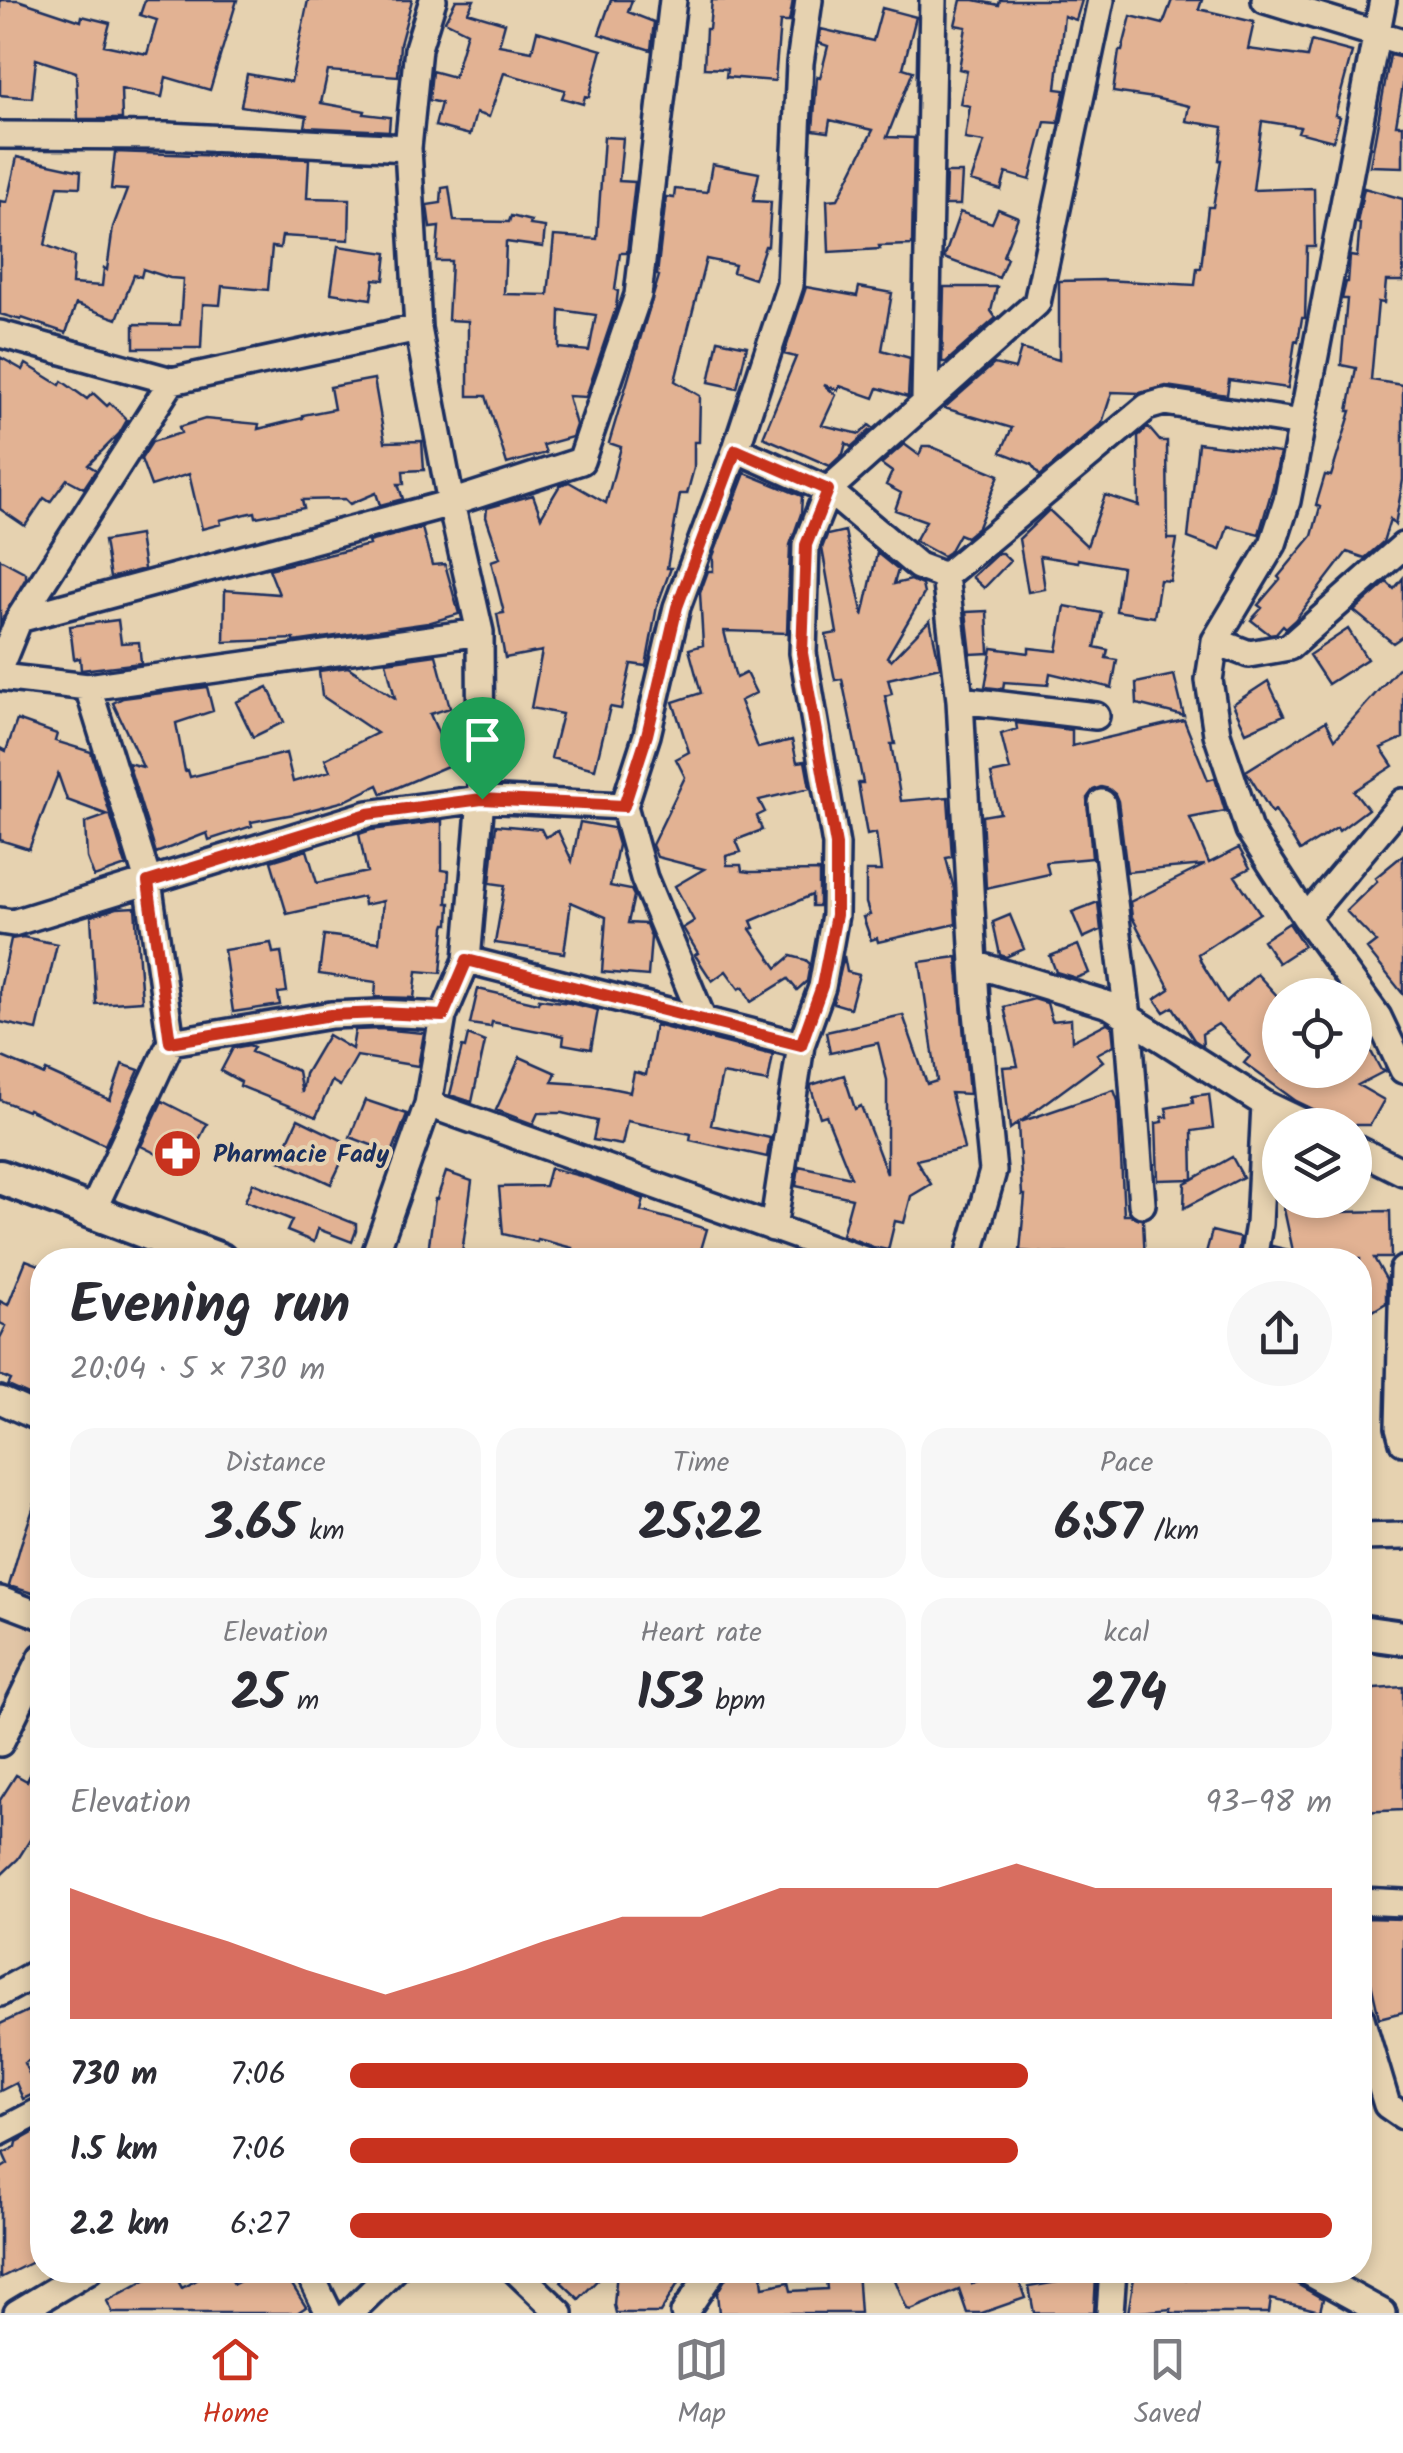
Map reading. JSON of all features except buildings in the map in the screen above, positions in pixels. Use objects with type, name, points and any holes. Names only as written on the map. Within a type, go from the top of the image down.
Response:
[{"type":"main road","points":[[0,1177],[171,1248]]},
{"type":"main road","points":[[1372,1634],[1403,1638]]},
{"type":"street","points":[[377,1248],[428,1104],[443,1016],[467,960],[482,799],[480,632],[418,328],[408,148],[418,48],[432,0]]},
{"type":"street","points":[[19,618],[452,502],[581,461],[638,295],[674,0]]},
{"type":"street","points":[[704,1020],[644,878],[624,806],[647,735],[677,607],[736,450],[790,285],[800,63],[809,0]]},
{"type":"street","points":[[926,401],[933,0]]},
{"type":"street","points":[[772,1228],[801,1045],[822,986],[836,915],[836,845],[802,653],[806,545],[828,490],[1037,302],[1101,0]]},
{"type":"street","points":[[1265,0],[1403,42]]},
{"type":"street","points":[[1383,0],[1287,501],[1273,544],[1214,641],[1208,680],[1217,734],[1249,830],[1306,918],[1378,1017],[1403,1070]]},
{"type":"street","points":[[0,135],[167,136],[408,148]]},
{"type":"street","points":[[1,336],[172,381],[418,328]]},
{"type":"street","points":[[0,666],[19,618],[172,381]]},
{"type":"street","points":[[945,576],[1148,406],[1164,402],[1302,423]]},
{"type":"street","points":[[736,450],[828,490],[918,566],[945,576]]},
{"type":"street","points":[[1214,641],[1249,654],[1289,648],[1403,546]]},
{"type":"street","points":[[945,576],[960,700],[974,964],[993,1172],[971,1248]]},
{"type":"street","points":[[0,677],[88,687],[480,632]]},
{"type":"street","points":[[88,687],[148,882],[170,1042],[92,1212]]},
{"type":"street","points":[[960,700],[1096,716]]},
{"type":"street","points":[[0,921],[14,923],[368,814],[482,799],[624,806]]},
{"type":"street","points":[[1102,803],[1128,1018],[1142,1204]]},
{"type":"street","points":[[1306,918],[1399,815]]},
{"type":"street","points":[[467,960],[801,1045]]},
{"type":"street","points":[[974,964],[1109,1005],[1273,1108]]},
{"type":"street","points":[[170,1042],[331,1015],[443,1016]]},
{"type":"street","points":[[428,1104],[830,1248]]},
{"type":"street","points":[[1256,1248],[1265,1104]]},
{"type":"street","points":[[1372,1156],[1403,1172]]},
{"type":"street","points":[[1403,1270],[1398,1427],[1403,1442]]},
{"type":"street","points":[[0,1400],[30,1414]]},
{"type":"street","points":[[1372,1536],[1403,1536]]},
{"type":"street","points":[[0,1600],[30,1611]]},
{"type":"street","points":[[0,1743],[30,1682]]},
{"type":"street","points":[[1372,1901],[1403,1904]]},
{"type":"street","points":[[0,1993],[30,1977]]},
{"type":"street","points":[[1372,2057],[1386,2105],[1403,2116]]},
{"type":"street","points":[[0,2132],[30,2116]]},
{"type":"street","points":[[17,2313],[67,2283]]},
{"type":"street","points":[[314,2283],[329,2313]]},
{"type":"street","points":[[350,2313],[381,2283]]},
{"type":"street","points":[[529,2283],[560,2313]]},
{"type":"street","points":[[684,2313],[704,2283]]},
{"type":"street","points":[[1110,2313],[1112,2283]]},
{"type":"street","points":[[1329,2283],[1383,2313]]},
{"type":"shaded area","points":[[0,1613],[30,1622],[30,1655],[0,1726]]},
{"type":"place","name":"Pharmacie Fady","points":[[178,1153]]},
{"type":"route","points":[[736,450],[828,490],[806,545],[802,653],[836,845],[836,915],[822,986],[801,1045],[467,960],[443,1016],[331,1015],[170,1042],[148,882],[368,814],[482,799],[624,806],[647,735],[677,607],[736,450]]}]
